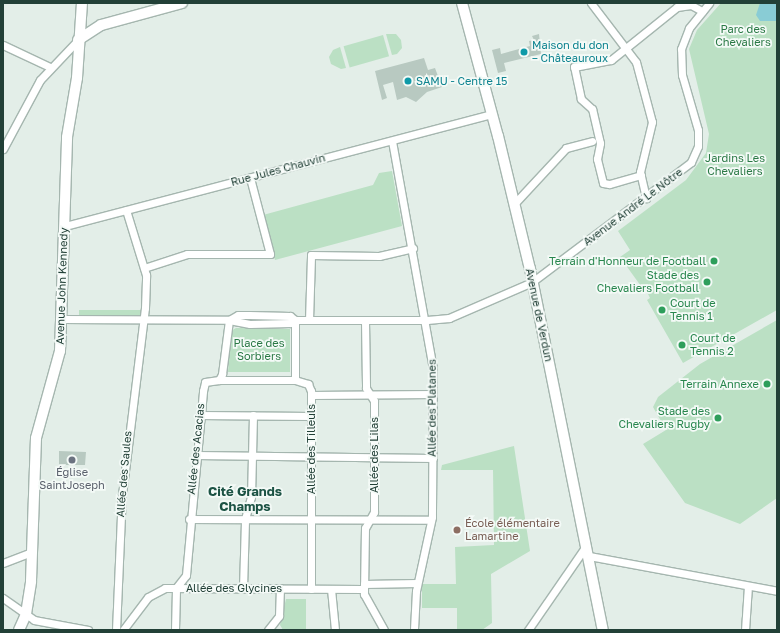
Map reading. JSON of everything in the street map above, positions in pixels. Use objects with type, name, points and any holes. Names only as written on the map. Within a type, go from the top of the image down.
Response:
[{"type":"main road","points":[[78,40],[101,25],[182,3]]},
{"type":"main road","name":"Avenue de Verdun","points":[[462,3],[492,114],[532,282],[603,630]]},
{"type":"main road","name":"Avenue John Kennedy","points":[[82,6],[85,23],[101,25]]},
{"type":"main road","name":"Avenue John Kennedy","points":[[19,630],[26,614],[31,552],[36,438],[56,369],[62,319],[67,137],[77,78],[78,40],[82,6]]},
{"type":"street","points":[[591,3],[636,62],[652,122],[641,175],[646,198]]},
{"type":"street","name":"Avenue André Le Nôtre","points":[[62,319],[228,320],[238,315],[250,315],[290,316],[295,320],[427,320],[449,318],[532,282],[681,172],[696,152],[698,130],[680,61],[683,40],[709,3]]},
{"type":"street","points":[[641,175],[609,184],[603,183],[596,159],[600,143],[592,109],[581,99],[574,68],[611,60],[677,7],[691,5],[702,11]]},
{"type":"street","points":[[3,149],[40,80],[50,67],[78,40]]},
{"type":"street","points":[[3,45],[50,67]]},
{"type":"street","name":"Rue Jules Chauvin","points":[[65,226],[492,114]]},
{"type":"street","name":"Allée des Platanes","points":[[392,141],[427,320],[434,368],[431,520],[417,583],[414,630]]},
{"type":"street","points":[[514,204],[566,148],[592,141]]},
{"type":"street","points":[[126,210],[144,268],[187,254],[270,254],[250,178]]},
{"type":"street","points":[[309,320],[311,255],[379,256],[413,248]]},
{"type":"street","name":"Allée des Saules","points":[[116,630],[121,499],[144,319],[144,268]]},
{"type":"street","points":[[228,320],[219,380],[295,380],[295,320]]},
{"type":"street","name":"Allée des Lilas","points":[[364,586],[365,528],[368,520],[374,512],[374,401],[366,388],[365,321]]},
{"type":"street","name":"Allée des Acacias","points":[[176,588],[186,575],[189,519],[205,382],[219,380]]},
{"type":"street","name":"Allée des Tilleuls","points":[[295,380],[308,384],[310,395],[311,589]]},
{"type":"street","points":[[310,395],[433,394]]},
{"type":"street","points":[[200,415],[311,416]]},
{"type":"street","points":[[243,588],[245,519],[251,497],[253,415]]},
{"type":"street","points":[[196,455],[432,458]]},
{"type":"street","points":[[189,519],[431,520]]},
{"type":"street","points":[[528,630],[588,551],[777,591]]},
{"type":"street","points":[[3,563],[31,552]]},
{"type":"street","name":"Allée des Glycines","points":[[123,630],[148,597],[158,590],[176,588],[331,589],[417,583]]},
{"type":"street","points":[[364,586],[366,600],[384,630]]},
{"type":"street","points":[[745,630],[748,586]]},
{"type":"street","points":[[175,630],[176,588]]},
{"type":"street","points":[[268,630],[279,616],[280,588]]},
{"type":"street","points":[[331,589],[335,630]]},
{"type":"street","points":[[3,598],[26,614],[46,623],[88,630]]},
{"type":"green space","points":[[721,3],[777,3],[777,310],[683,363],[647,300],[650,298],[645,288],[643,289],[620,257],[630,250],[618,231],[686,180],[706,153],[709,134],[689,49],[697,30]]},
{"type":"green space","points":[[386,34],[396,34],[401,40],[402,48],[397,54],[392,55]]},
{"type":"green space","points":[[383,35],[389,56],[350,67],[344,46]]},
{"type":"green space","points":[[340,47],[346,68],[341,69],[331,64],[329,57],[333,50]]},
{"type":"green space","points":[[392,171],[402,226],[275,260],[263,215],[373,185],[379,173]]},
{"type":"green space","points":[[79,310],[141,310],[141,315],[79,315]]},
{"type":"green space","name":"Stade des Chevaliers Rugby","points":[[777,320],[777,498],[740,524],[685,503],[643,444],[666,430],[653,407],[658,397],[700,364]]},
{"type":"green space","name":"Place des Sorbiers","points":[[236,328],[290,329],[290,372],[228,372],[231,331]]},
{"type":"green space","points":[[514,446],[530,551],[491,574],[492,623],[482,630],[457,630],[457,608],[422,608],[422,584],[456,584],[455,547],[494,545],[493,470],[441,470],[442,465]]},
{"type":"green space","points":[[286,599],[306,599],[306,630],[283,630],[280,625]]},
{"type":"water","points":[[760,3],[777,3],[777,21],[760,21],[756,15]]},
{"type":"building","name":"Maison du don – Châteauroux","points":[[539,34],[541,54],[504,63],[506,71],[498,73],[492,50],[500,48],[501,54],[530,46],[529,41],[534,40],[532,36]]},
{"type":"building","name":"SAMU - Centre 15","points":[[424,58],[428,70],[435,68],[442,87],[427,92],[416,102],[406,97],[397,100],[393,82],[383,85],[387,98],[382,100],[375,71]]},
{"type":"building","name":"Église SaintJoseph","points":[[59,451],[86,452],[85,465],[64,465],[64,469],[59,469]]},
{"type":"place","name":"Maison du don – Châteauroux","points":[[524,52]]},
{"type":"place","name":"SAMU - Centre 15","points":[[408,81]]},
{"type":"place","name":"Terrain d'Honneur de Football","points":[[714,261]]},
{"type":"place","name":"Stade des Chevaliers Football","points":[[707,282]]},
{"type":"place","name":"Court de Tennis 1","points":[[662,310]]},
{"type":"place","name":"Court de Tennis 2","points":[[682,345]]},
{"type":"place","name":"Terrain Annexe","points":[[767,384]]},
{"type":"place","name":"Stade des Chevaliers Rugby","points":[[718,418]]},
{"type":"place","name":"Église SaintJoseph","points":[[72,460]]},
{"type":"place","name":"École élémentaire Lamartine","points":[[457,530]]},
{"type":"district","name":"Cité Grands Champs","points":[[245,500]]},
{"type":"park label","name":"Parc des Chevaliers","points":[[743,36]]},
{"type":"park label","name":"Jardins Les Chevaliers","points":[[735,165]]}]
